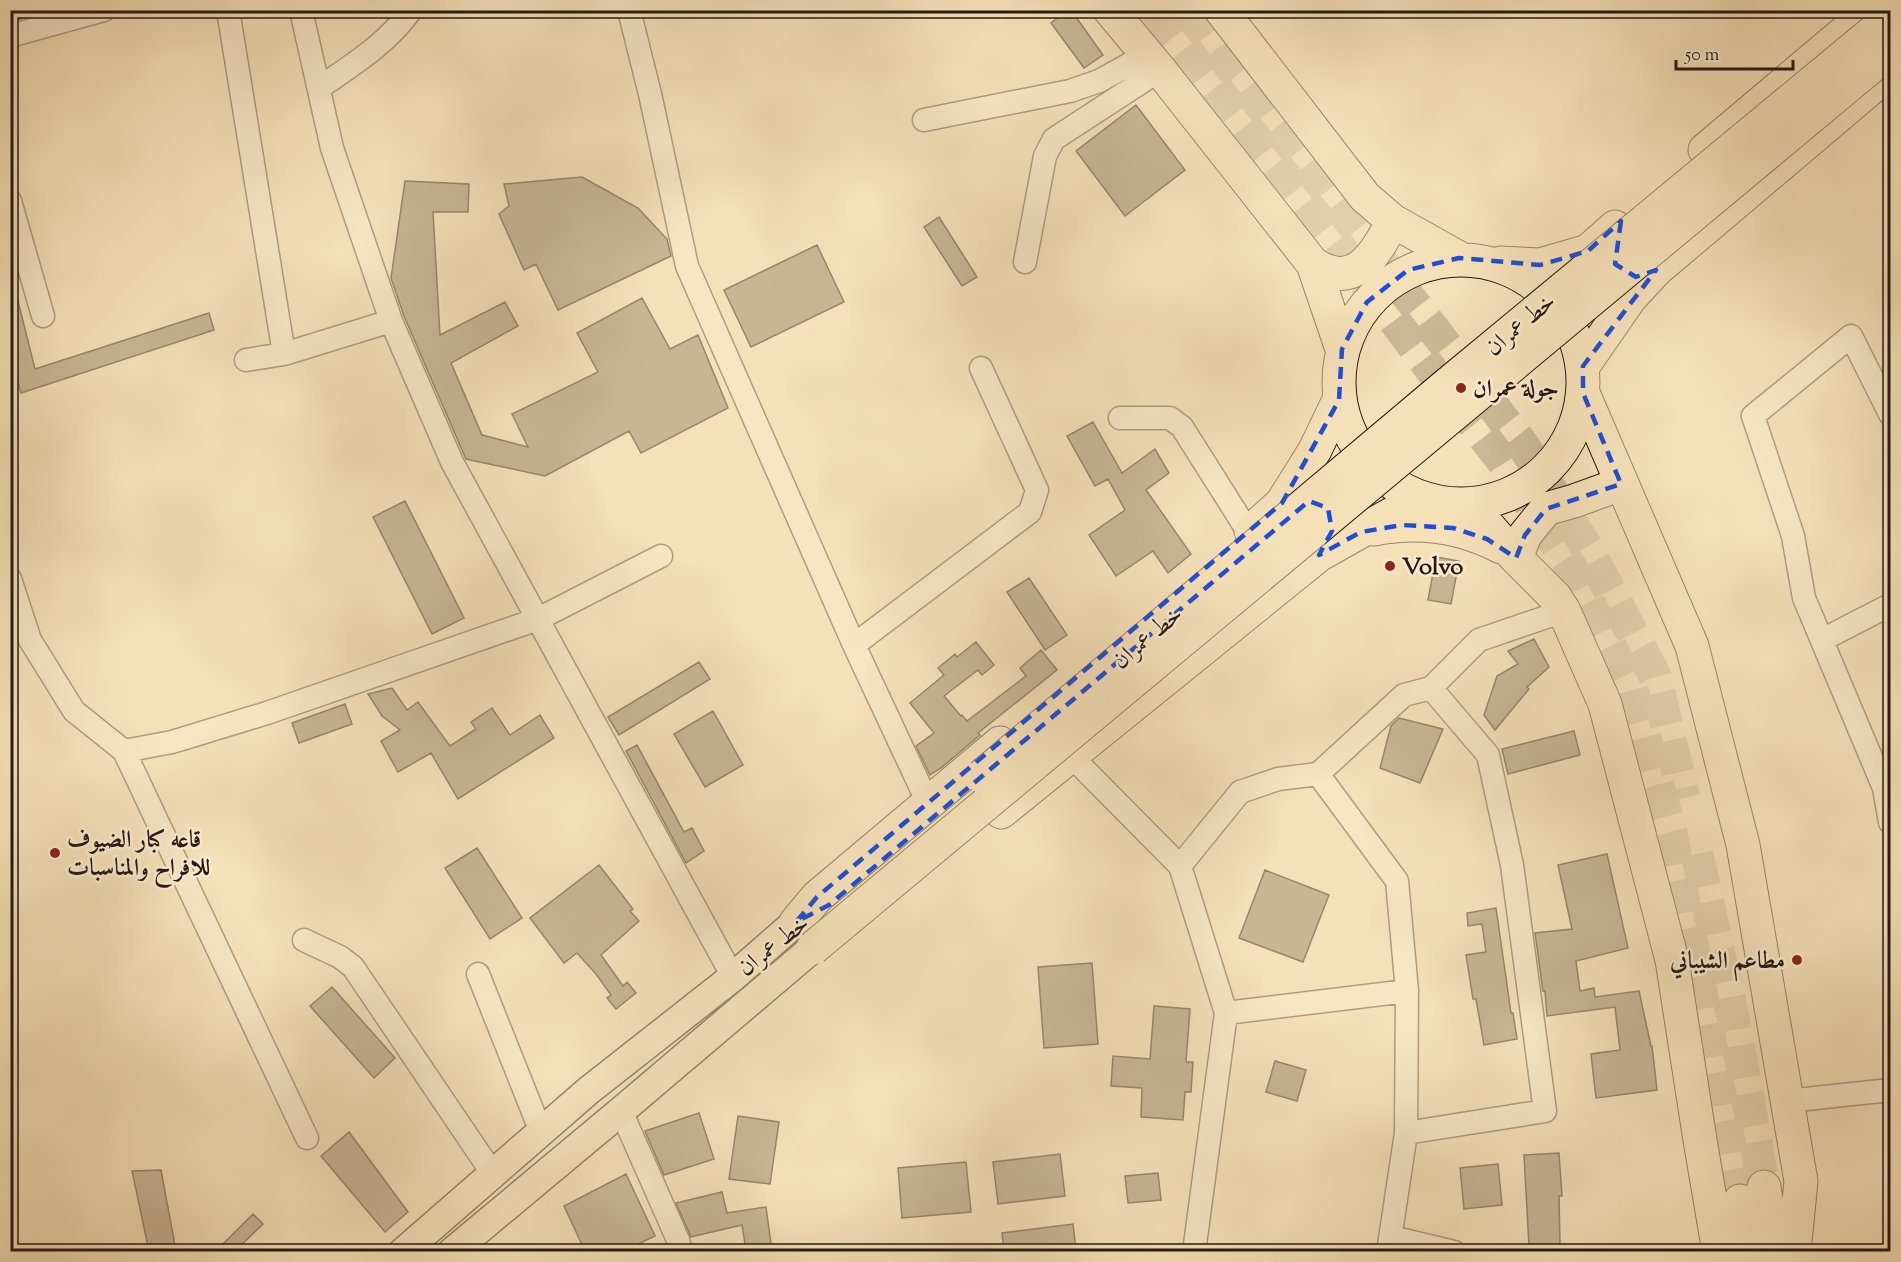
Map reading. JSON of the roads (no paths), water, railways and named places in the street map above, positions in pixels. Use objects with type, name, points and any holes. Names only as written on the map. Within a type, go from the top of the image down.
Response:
[{"type":"highway","points":[[1110,10],[1154,62],[1313,264],[1342,349],[1339,400],[1353,442],[1382,476],[1420,498],[1444,504],[1470,505],[1519,491],[1557,458],[1583,379],[1630,298],[1656,270],[1890,72]]},
{"type":"highway","points":[[1221,10],[1365,197],[1393,221],[1459,258]]},
{"type":"highway","points":[[1342,349],[1367,302],[1408,270],[1459,258],[1540,265],[1588,251],[1871,10]]},
{"type":"highway","name":"خط عمران","points":[[805,935],[829,905],[1444,387],[1890,18]]},
{"type":"highway","name":"خط عمران","points":[[805,935],[1890,51]]},
{"type":"highway","points":[[1313,264],[1332,274],[1339,275],[1360,267],[1375,252],[1393,221]]},
{"type":"highway","points":[[1621,221],[1614,248],[1615,264],[1636,277],[1656,270]]},
{"type":"highway","points":[[1492,262],[1536,283],[1567,320],[1583,379],[1621,484],[1692,646],[1743,845],[1801,1181],[1794,1251]]},
{"type":"highway","points":[[1339,400],[1315,450],[1282,503],[817,897],[805,935],[852,932],[1319,555],[1420,498]]},
{"type":"highway","points":[[1514,555],[1525,535],[1546,509],[1621,484]]},
{"type":"highway","points":[[1282,503],[1306,500],[1328,508],[1332,531],[1319,555]]},
{"type":"highway","points":[[1470,505],[1555,597],[1564,611],[1605,704],[1672,960],[1719,1251]]},
{"type":"highway","points":[[1361,532],[1402,525],[1453,528],[1487,539],[1514,555]]},
{"type":"highway","points":[[1749,1251],[1752,1194],[1775,1251]]},
{"type":"main road","name":"خط عمران","points":[[403,1251],[588,1091],[733,977],[805,935]]},
{"type":"main road","name":"خط عمران","points":[[452,1251],[621,1111],[805,935]]},
{"type":"street","points":[[10,36],[104,10]]},
{"type":"street","points":[[228,10],[284,354]]},
{"type":"street","points":[[301,10],[332,148],[391,321],[452,462],[733,977]]},
{"type":"street","points":[[319,88],[376,48],[400,25],[411,10]]},
{"type":"street","points":[[629,10],[650,94],[687,266],[854,645],[928,803]]},
{"type":"street","points":[[924,120],[1070,92],[1154,62]]},
{"type":"street","points":[[1025,262],[1045,156],[1054,139],[1154,62]]},
{"type":"street","points":[[10,201],[43,316]]},
{"type":"street","points":[[246,360],[284,354],[391,321]]},
{"type":"street","points":[[1890,414],[1851,336],[1753,416],[1793,536],[1804,598],[1887,786],[1890,822]]},
{"type":"street","points":[[854,645],[1030,512],[1037,490],[981,368]]},
{"type":"street","points":[[1120,418],[1170,418],[1182,427],[1249,533]]},
{"type":"street","points":[[124,751],[172,742],[267,713],[538,619],[661,556]]},
{"type":"street","points":[[10,579],[20,643],[74,711],[124,751],[307,1138]]},
{"type":"street","points":[[1822,640],[1890,604]]},
{"type":"street","points":[[1180,866],[1240,792],[1278,779],[1318,774],[1404,695],[1431,688],[1479,640],[1564,611]]},
{"type":"street","points":[[1406,1133],[1545,1111],[1512,865],[1488,755],[1431,688]]},
{"type":"street","points":[[1071,756],[1180,866],[1226,1013],[1194,1251]]},
{"type":"street","points":[[1318,774],[1397,881],[1407,991],[1406,1133],[1389,1244],[1454,1251]]},
{"type":"street","points":[[304,940],[340,957],[353,967],[493,1174]]},
{"type":"street","points":[[478,974],[541,1132]]},
{"type":"street","points":[[1226,1013],[1407,991]]},
{"type":"street","points":[[1786,1101],[1890,1090]]},
{"type":"street","points":[[621,1111],[681,1251]]},
{"type":"street","points":[[1801,1181],[1811,1251]]},
{"type":"tunnel","points":[[1155,10],[1502,460],[1572,569],[1632,690],[1671,833],[1740,1201]]},
{"type":"tunnel","points":[[1187,10],[1523,445],[1587,548],[1655,676],[1684,798]]},
{"type":"tunnel","points":[[1697,854],[1733,1017],[1764,1187]]},
{"type":"place","name":"جولة عمران","points":[[1461,388]]},
{"type":"place","name":"Volvo","points":[[1390,566]]},
{"type":"place","name":"قاعه كبار الضيوف للافراح والمناسبات","points":[[55,853]]},
{"type":"place","name":"مطاعم الشيباني","points":[[1797,960]]}]
